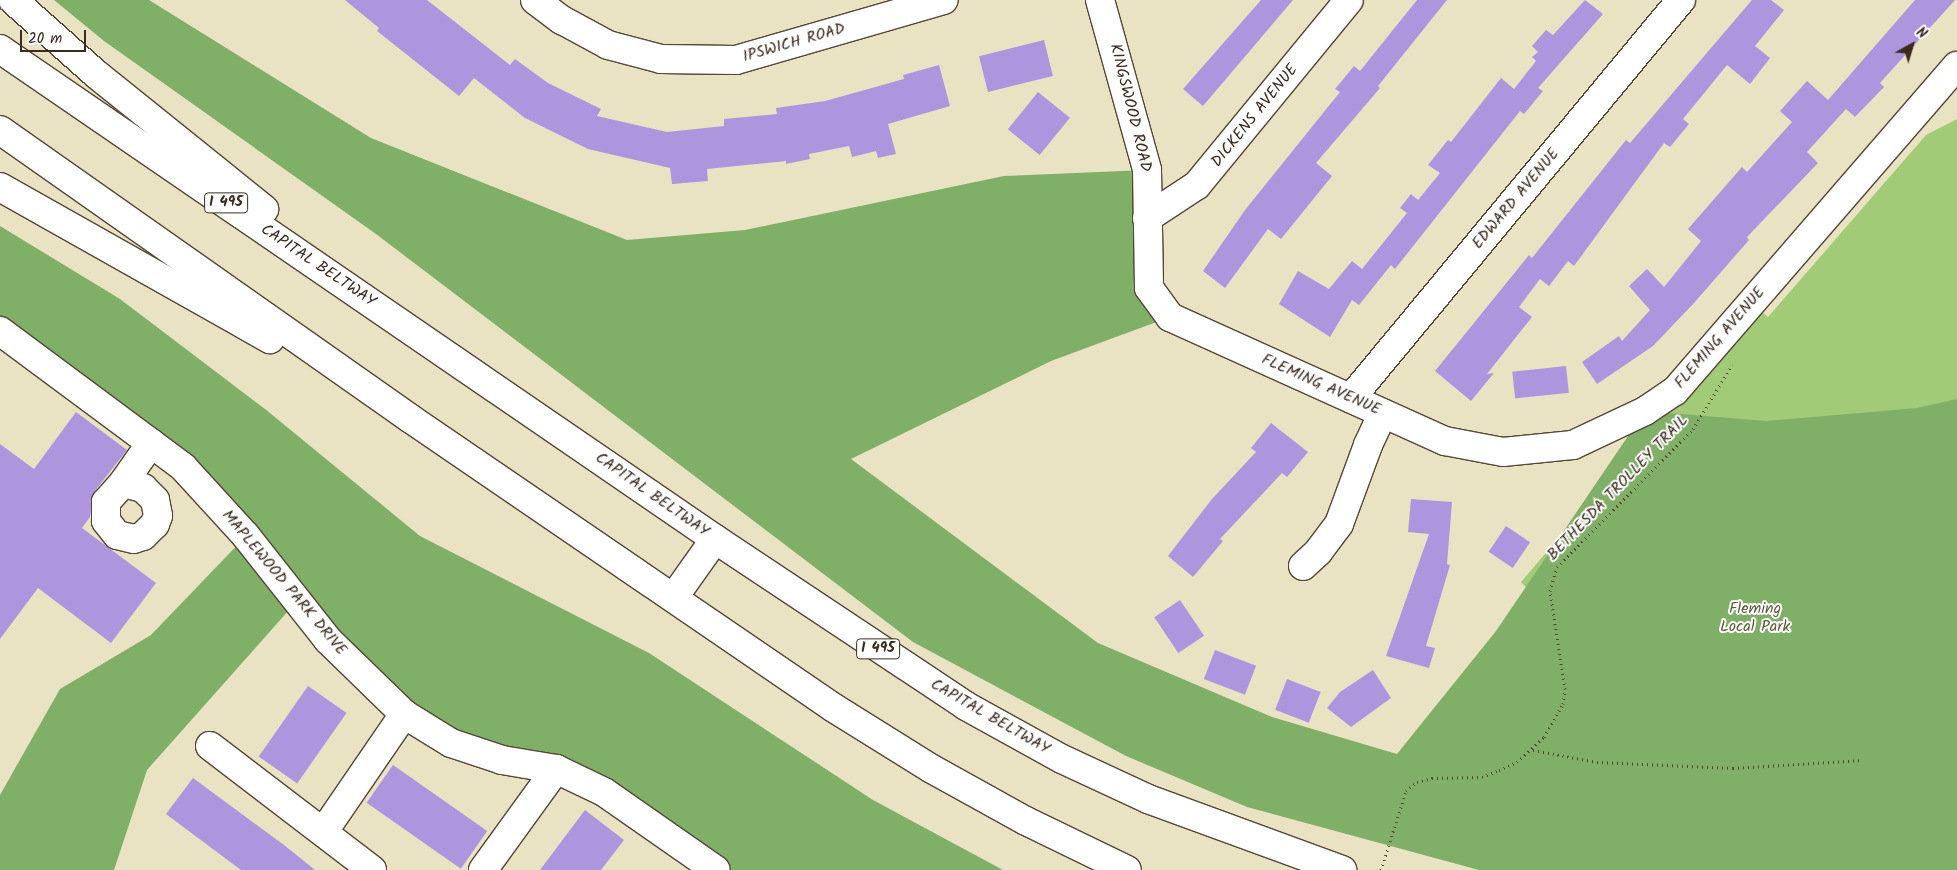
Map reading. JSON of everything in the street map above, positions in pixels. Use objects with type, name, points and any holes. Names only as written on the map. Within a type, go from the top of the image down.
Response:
[{"type":"main road","points":[[13,0],[145,114],[452,357]]},
{"type":"main road","name":"IPSWICH ROAD","points":[[535,0],[562,20],[608,45],[661,59],[736,60],[944,0]]},
{"type":"main road","name":"KINGSWOOD ROAD","points":[[1100,0],[1147,170],[1147,218]]},
{"type":"main road","name":"DICKENS AVENUE","points":[[1147,218],[1203,178],[1349,0]]},
{"type":"main road","name":"EDWARD AVENUE","points":[[1351,398],[1681,0]]},
{"type":"main road","name":"CAPITAL BELTWAY","points":[[0,50],[452,357],[715,539],[966,706],[1062,758],[1148,799],[1342,870]]},
{"type":"main road","name":"FLEMING AVENUE","points":[[1147,218],[1149,288],[1170,317],[1445,441],[1503,452],[1573,445],[1645,411],[1675,391],[1957,66]]},
{"type":"main road","points":[[0,130],[411,419],[834,708],[932,769],[1026,821],[1127,870]]},
{"type":"main road","points":[[0,186],[411,419]]},
{"type":"main road","name":"MAPLEWOOD PARK DRIVE","points":[[0,331],[183,467],[246,536],[328,640],[404,714],[451,743],[502,760],[556,769],[604,792],[716,870]]},
{"type":"main road","points":[[1303,566],[1339,524],[1368,445],[1383,413]]},
{"type":"main road","points":[[123,483],[152,443]]},
{"type":"main road","points":[[674,597],[715,539]]},
{"type":"main road","points":[[324,831],[404,714]]},
{"type":"main road","points":[[210,746],[324,831],[372,870]]},
{"type":"main road","points":[[483,870],[556,769]]},
{"type":"path","name":"BETHESDA TROLLEY TRAIL","points":[[1381,870],[1393,827],[1406,791],[1417,782],[1432,778],[1482,777],[1517,762],[1533,750],[1555,720],[1565,689],[1550,590],[1557,566],[1693,429],[1734,361]]},
{"type":"path","points":[[1533,750],[1597,762],[1733,768],[1863,760]]},
{"type":"green space","points":[[54,0],[149,0],[371,138],[627,240],[745,230],[1004,176],[1147,170],[1147,218],[1170,317],[1051,361],[851,459],[1098,643],[1272,717],[1397,754],[1496,631],[1645,411],[1766,421],[1917,408],[1957,399],[1957,870],[1479,870],[1247,807],[1126,756],[913,642],[376,234],[104,41]]},
{"type":"green space","name":"Fleming Local Park","points":[[1957,119],[1957,817],[1547,610],[1521,582],[1756,307],[1768,317],[1926,135]]},
{"type":"green space","points":[[0,226],[120,299],[265,409],[420,536],[649,653],[873,800],[1003,870],[716,870],[604,792],[451,743],[297,601],[147,770],[114,870],[0,870],[0,795],[60,689],[151,635],[246,536],[0,331]]},
{"type":"building","points":[[345,0],[427,0],[510,65],[515,59],[548,83],[601,109],[597,116],[667,132],[724,126],[724,119],[777,114],[776,108],[825,101],[904,79],[903,75],[939,65],[950,106],[888,124],[896,154],[878,158],[876,151],[852,157],[849,146],[809,154],[810,159],[786,164],[786,161],[707,169],[708,181],[672,184],[670,168],[588,149],[525,118],[474,78],[459,96],[377,31],[379,28]]},
{"type":"building","points":[[1261,0],[1293,0],[1203,106],[1183,89]]},
{"type":"building","points":[[1417,0],[1447,0],[1378,86],[1380,88],[1316,163],[1332,176],[1281,239],[1268,229],[1225,288],[1203,271],[1245,210],[1340,92],[1335,89],[1354,66],[1360,71]]},
{"type":"building","points":[[1585,0],[1603,14],[1538,88],[1543,91],[1524,114],[1520,111],[1395,269],[1391,265],[1359,305],[1352,300],[1330,337],[1279,304],[1298,271],[1329,289],[1352,261],[1362,269],[1407,213],[1400,208],[1411,194],[1418,200],[1440,173],[1428,165],[1448,140],[1451,142],[1501,78],[1514,89],[1536,61],[1532,57],[1538,52],[1532,46],[1546,30],[1553,35]]},
{"type":"building","points":[[1752,0],[1771,0],[1784,10],[1755,46],[1770,58],[1750,84],[1727,65],[1683,119],[1689,124],[1670,147],[1664,143],[1574,266],[1568,261],[1549,286],[1540,279],[1519,307],[1532,317],[1487,374],[1494,373],[1471,401],[1435,371],[1529,255],[1532,258],[1626,140],[1630,143]]},
{"type":"building","points":[[1915,0],[1955,0],[1880,83],[1884,87],[1855,117],[1846,109],[1807,152],[1818,163],[1747,237],[1749,240],[1694,303],[1653,346],[1597,384],[1582,362],[1619,336],[1622,341],[1650,310],[1629,286],[1647,269],[1664,287],[1701,241],[1688,229],[1742,167],[1747,172],[1792,122],[1780,111],[1807,81],[1828,100]]},
{"type":"building","points":[[1044,40],[1053,76],[988,92],[979,56]]},
{"type":"building","points":[[1038,92],[1070,118],[1040,155],[1008,129]]},
{"type":"building","points":[[1566,366],[1569,393],[1515,398],[1512,372]]},
{"type":"building","points":[[76,412],[127,450],[94,492],[90,517],[82,528],[156,583],[111,643],[38,588],[0,639],[0,444],[34,469]]},
{"type":"building","points":[[1271,423],[1308,452],[1287,477],[1282,473],[1220,539],[1223,541],[1193,577],[1168,556],[1212,499],[1256,452],[1251,448]]},
{"type":"building","points":[[1411,499],[1452,502],[1447,564],[1450,565],[1426,646],[1435,648],[1429,668],[1386,656],[1429,534],[1408,532]]},
{"type":"building","points":[[1506,526],[1530,542],[1513,568],[1489,552]]},
{"type":"building","points":[[1180,600],[1204,636],[1178,653],[1154,617]]},
{"type":"building","points":[[1215,650],[1256,666],[1245,695],[1204,679]]},
{"type":"building","points":[[1373,670],[1391,698],[1351,727],[1327,708],[1340,692]]},
{"type":"building","points":[[1287,679],[1321,692],[1309,723],[1275,710]]},
{"type":"building","points":[[308,686],[347,713],[297,783],[259,756]]},
{"type":"building","points":[[393,765],[487,831],[461,869],[367,803]]},
{"type":"building","points":[[193,778],[315,870],[241,870],[166,814]]},
{"type":"building","points":[[585,810],[624,840],[601,870],[540,870]]}]
